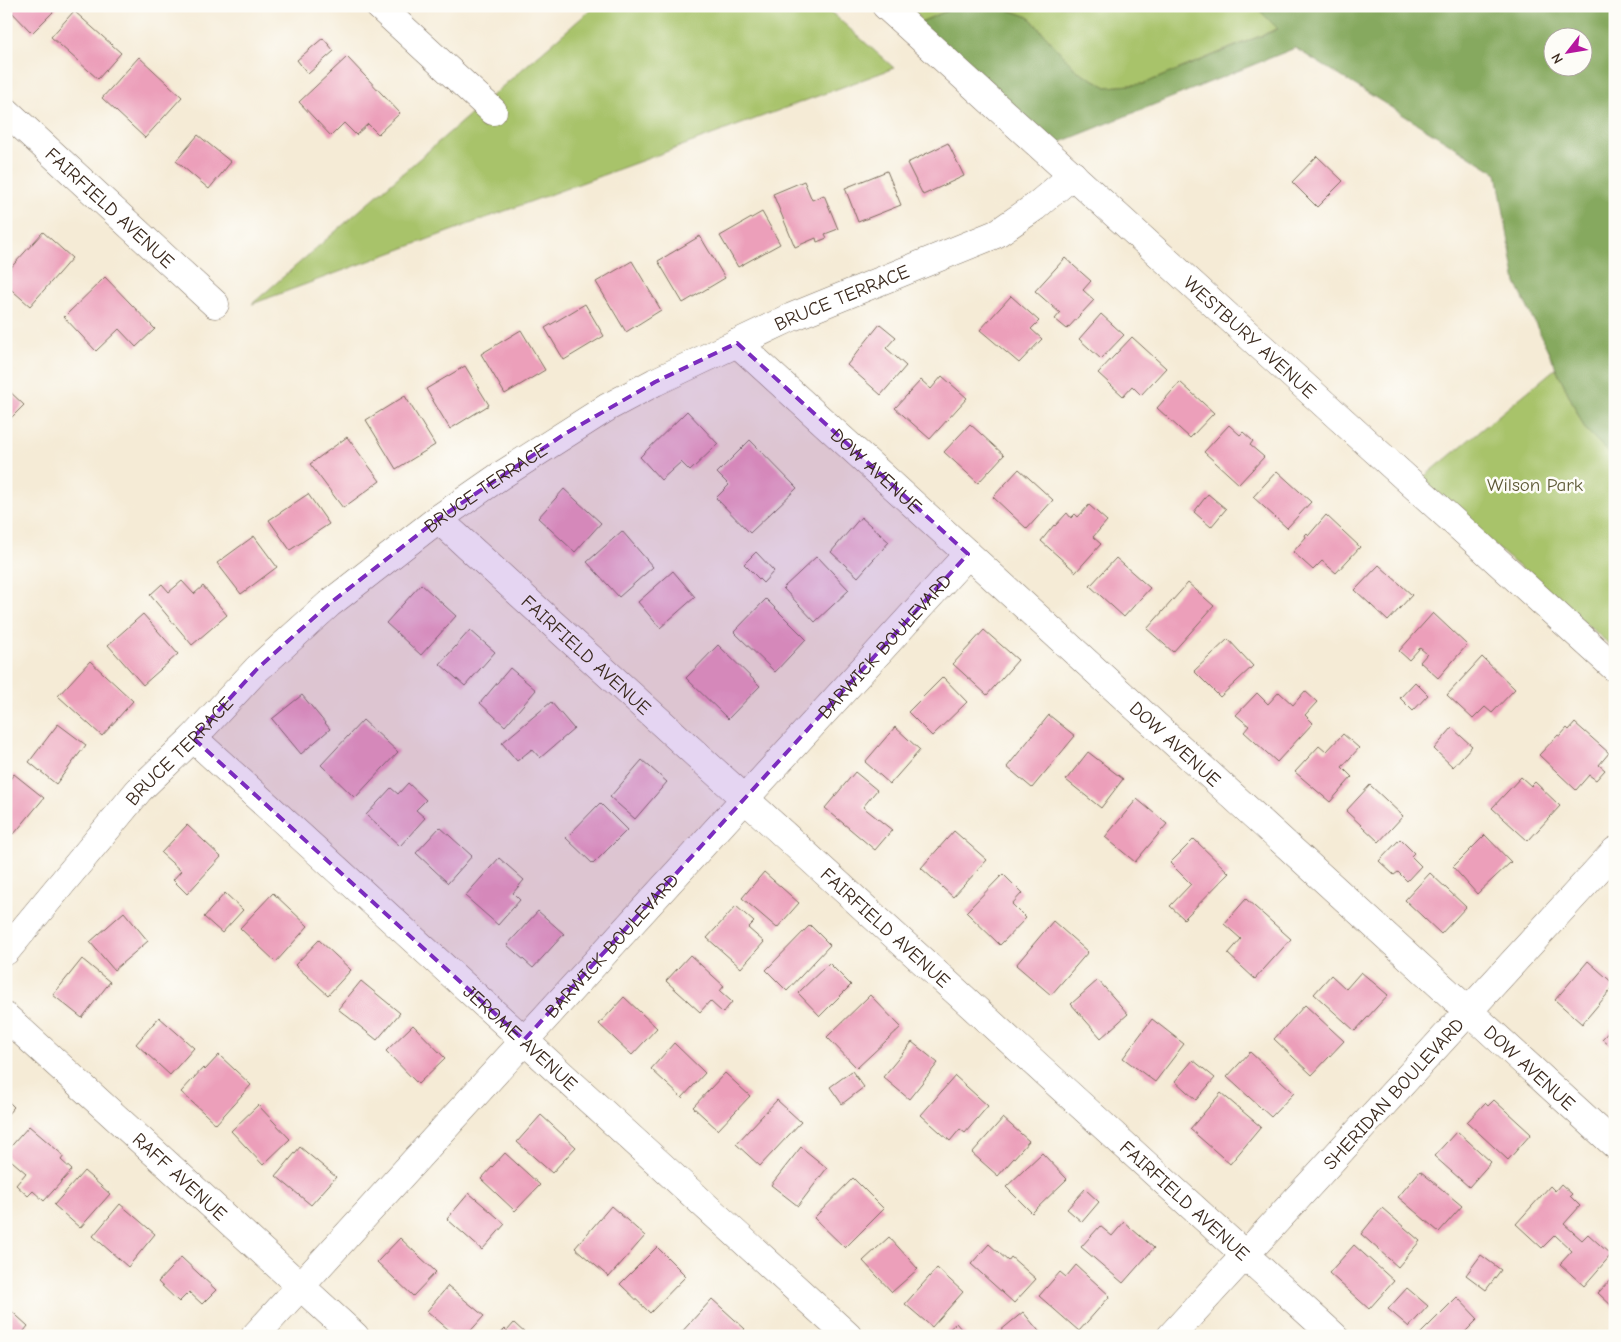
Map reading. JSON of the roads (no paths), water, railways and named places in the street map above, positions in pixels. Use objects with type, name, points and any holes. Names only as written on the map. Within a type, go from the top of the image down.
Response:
[{"type":"street","points":[[379,6],[493,111]]},
{"type":"street","name":"WESTBURY AVENUE","points":[[886,6],[1615,668]]},
{"type":"street","name":"FAIRFIELD AVENUE","points":[[6,111],[215,304]]},
{"type":"street","name":"BRUCE TERRACE","points":[[6,951],[139,790],[193,738],[257,669],[329,604],[438,519],[608,407],[737,343],[827,302],[996,234],[1035,207],[1073,175]]},
{"type":"street","name":"DOW AVENUE","points":[[737,343],[1615,1144]]},
{"type":"street","name":"FAIRFIELD AVENUE","points":[[438,519],[1334,1336]]},
{"type":"street","name":"BARWICK BOULEVARD","points":[[255,1336],[968,554]]},
{"type":"street","name":"JEROME AVENUE","points":[[193,738],[848,1336]]},
{"type":"street","name":"SHERIDAN BOULEVARD","points":[[1172,1336],[1615,851]]},
{"type":"street","name":"RAFF AVENUE","points":[[6,1017],[355,1336]]},
{"type":"park label","name":"Wilson Park","points":[[1535,484]]}]
